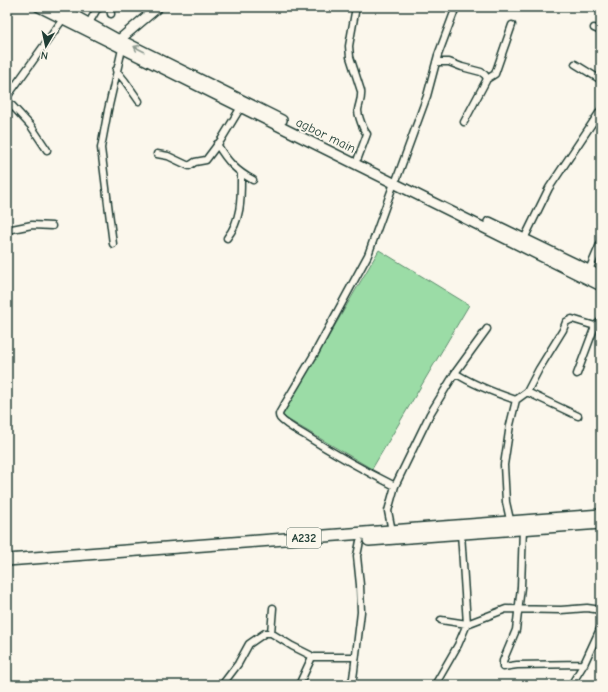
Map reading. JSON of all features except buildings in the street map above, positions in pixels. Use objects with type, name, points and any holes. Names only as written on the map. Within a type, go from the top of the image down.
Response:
[{"type":"highway","name":"A232","points":[[7,565],[462,533],[601,515]]},
{"type":"highway","name":"A232","points":[[7,560],[392,531],[601,523]]},
{"type":"main road","name":"agbor main","points":[[39,7],[122,49],[184,75],[358,158],[396,180],[601,286]]},
{"type":"main road","name":"agbor main","points":[[59,7],[129,44],[240,107],[601,276]]},
{"type":"main road","points":[[119,40],[158,7]]},
{"type":"street","points":[[356,7],[349,46],[350,57],[362,97],[358,114],[367,134],[358,158]]},
{"type":"street","points":[[395,486],[365,471],[322,446],[291,426],[280,418],[279,415],[315,354],[368,255],[427,96],[436,62],[456,7]]},
{"type":"street","points":[[89,23],[101,8],[110,9],[111,14]]},
{"type":"street","points":[[7,97],[63,19]]},
{"type":"street","points":[[464,122],[488,79],[495,74],[512,25]]},
{"type":"street","points":[[594,28],[601,31]]},
{"type":"street","points":[[113,244],[101,148],[116,70],[122,49]]},
{"type":"street","points":[[436,62],[449,62],[481,72],[488,79]]},
{"type":"street","points":[[575,64],[601,80]]},
{"type":"street","points":[[116,70],[139,101]]},
{"type":"street","points":[[7,100],[31,126],[47,150]]},
{"type":"street","points":[[157,154],[168,156],[189,166],[195,162],[206,160],[240,107]]},
{"type":"street","points":[[524,239],[549,188],[601,110]]},
{"type":"street","points":[[217,144],[224,156],[241,173],[253,180]]},
{"type":"street","points":[[227,238],[236,223],[239,214],[241,202],[241,173]]},
{"type":"street","points":[[7,230],[32,225],[52,226]]},
{"type":"street","points":[[589,270],[601,242]]},
{"type":"street","points":[[584,664],[517,665],[503,667],[503,661],[516,630],[521,587],[515,526],[506,502],[504,465],[510,425],[516,400],[527,392],[538,369],[563,330],[566,322],[572,319],[595,326]]},
{"type":"street","points":[[577,374],[595,326],[601,321]]},
{"type":"street","points":[[392,531],[388,511],[395,486],[430,414],[455,373],[487,329]]},
{"type":"street","points":[[455,373],[469,382],[516,400]]},
{"type":"street","points":[[527,392],[578,416]]},
{"type":"street","points":[[435,685],[458,645],[467,624],[462,533]]},
{"type":"street","points":[[350,685],[353,678],[361,612],[358,556],[360,541]]},
{"type":"street","points":[[271,633],[273,608]]},
{"type":"street","points":[[441,620],[467,624],[506,609],[561,610],[586,608],[601,610]]},
{"type":"street","points":[[571,685],[584,664],[601,627]]},
{"type":"street","points":[[222,685],[238,664],[249,644],[265,633],[271,633],[292,646],[310,654],[312,657],[355,657]]},
{"type":"street","points":[[299,685],[312,657]]},
{"type":"green space","points":[[379,250],[469,305],[372,469],[282,416]]}]
